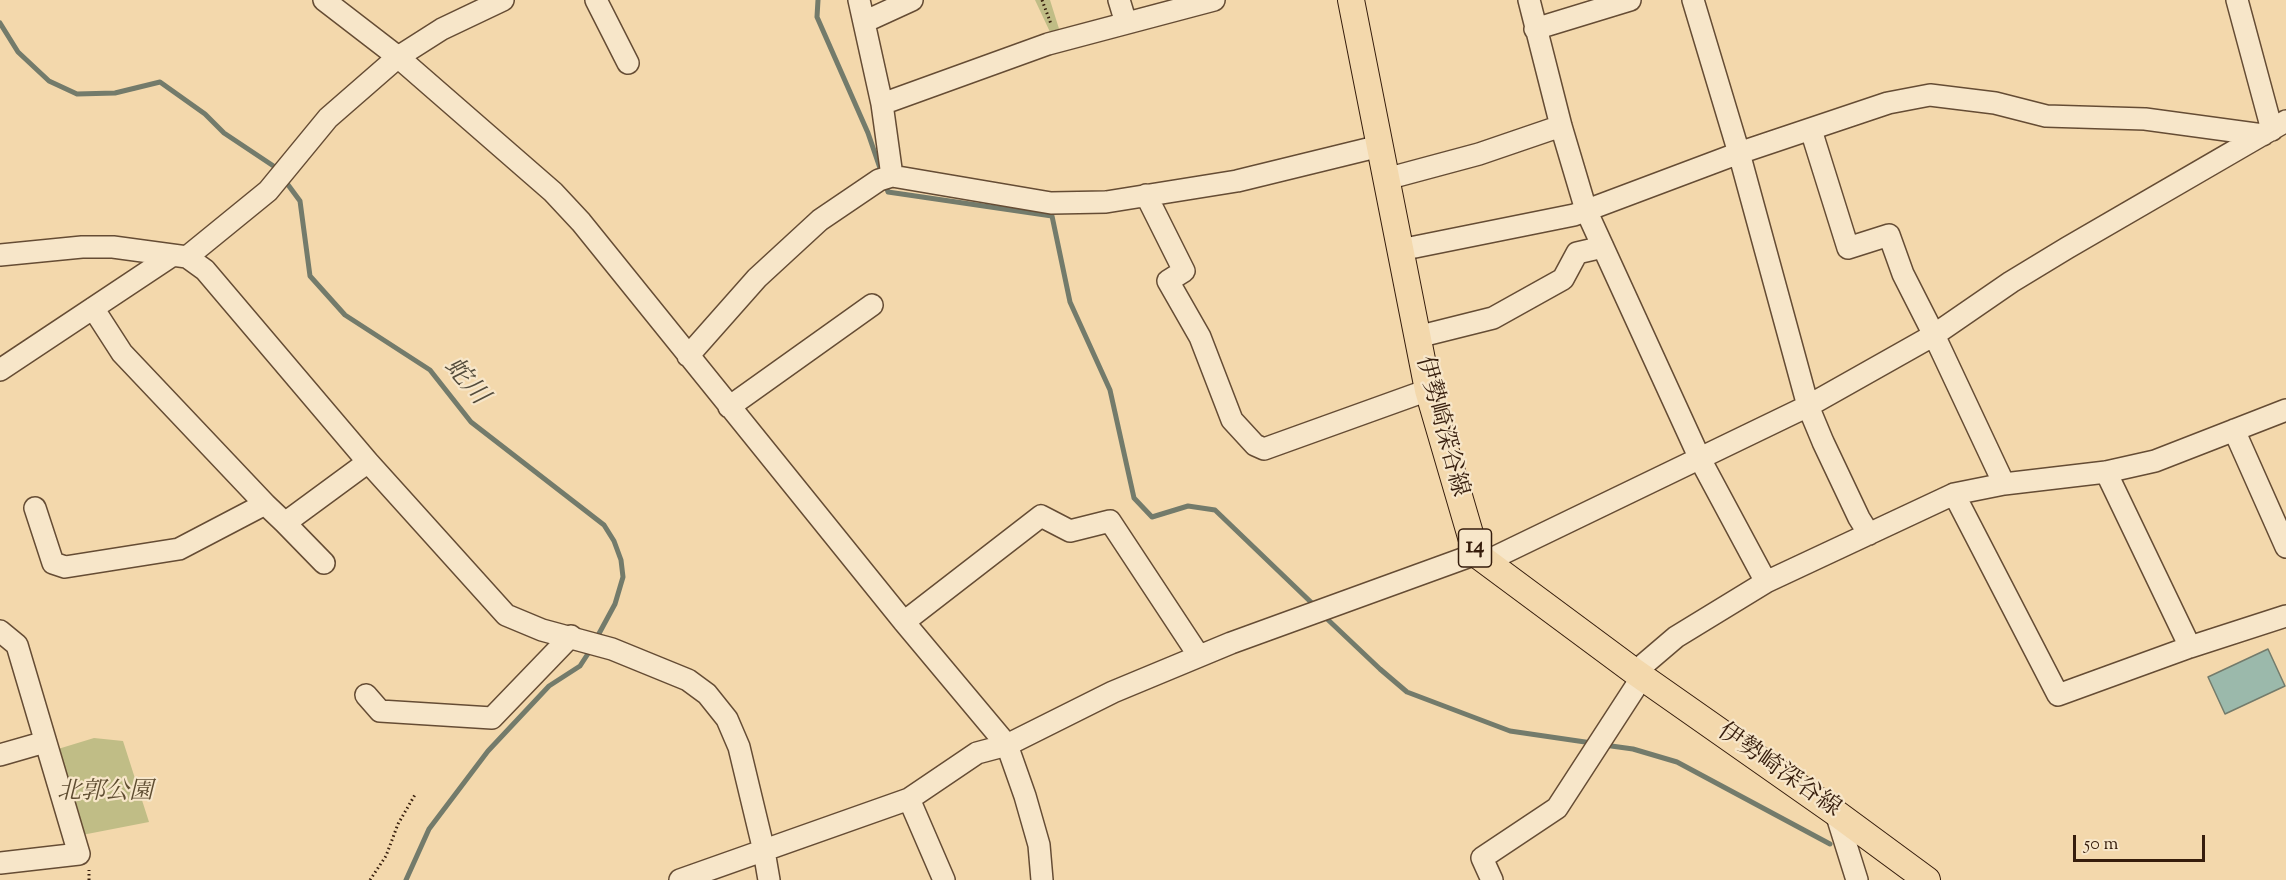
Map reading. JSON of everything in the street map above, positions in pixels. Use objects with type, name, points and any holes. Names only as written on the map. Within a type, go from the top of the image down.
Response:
[{"type":"main road","name":"伊勢崎深谷線","points":[[1351,0],[1428,390],[1482,557],[1639,674],[1927,880]]},
{"type":"street","points":[[324,0],[398,57],[553,192],[574,214],[904,622],[1007,745],[1039,845],[1042,880]]},
{"type":"street","points":[[0,370],[93,308],[180,256],[267,191],[328,118],[398,57],[442,29],[503,0]]},
{"type":"street","points":[[596,0],[628,63]]},
{"type":"street","points":[[859,0],[882,104],[892,176]]},
{"type":"street","points":[[864,22],[912,0]]},
{"type":"street","points":[[1119,0],[1126,23]]},
{"type":"street","points":[[882,104],[1057,41],[1214,0]]},
{"type":"street","points":[[1529,0],[1561,126],[1586,210],[1700,459],[1766,582]]},
{"type":"street","points":[[1535,29],[1630,0]]},
{"type":"street","points":[[1693,0],[1739,153],[1808,406],[1836,470],[1869,534]]},
{"type":"street","points":[[2237,0],[2274,128]]},
{"type":"street","points":[[1400,250],[1574,214],[1739,153],[1887,103],[1929,95],[1995,103],[2046,116],[2145,119],[2274,128]]},
{"type":"street","points":[[1386,179],[1479,154],[1561,126]]},
{"type":"street","points":[[680,880],[909,799],[977,753],[1007,745],[1113,692],[1199,656],[1482,557],[1700,459],[1808,406],[1934,335],[2011,282],[2274,128]]},
{"type":"street","points":[[1811,130],[1848,248],[1889,235],[1903,274],[2004,484]]},
{"type":"street","points":[[688,356],[757,278],[820,220],[879,180],[892,176],[1051,203],[1106,202],[1237,181],[1380,146]]},
{"type":"street","points":[[1146,195],[1184,271],[1168,281],[1200,337],[1232,420],[1255,445],[1264,449],[1428,390]]},
{"type":"street","points":[[0,255],[82,247],[136,249],[180,256],[205,270],[368,462],[506,615],[542,630],[571,636],[612,649],[688,680],[707,694],[727,719],[739,747],[769,880]]},
{"type":"street","points":[[1417,337],[1493,318],[1563,279],[1577,253],[1603,248]]},
{"type":"street","points":[[729,407],[872,305]]},
{"type":"street","points":[[93,308],[122,353],[324,563]]},
{"type":"street","points":[[1492,880],[1482,858],[1557,808],[1639,674],[1676,637],[1766,582],[1954,494],[2004,484],[2106,472],[2155,461],[2286,410]]},
{"type":"street","points":[[2234,430],[2286,547]]},
{"type":"street","points":[[285,523],[368,462]]},
{"type":"street","points":[[2106,472],[2190,647]]},
{"type":"street","points":[[1954,494],[2058,695],[2190,647],[2286,616]]},
{"type":"street","points":[[35,508],[53,564],[65,567],[179,549],[265,504]]},
{"type":"street","points":[[904,622],[1041,516],[1070,531],[1110,521],[1199,656]]},
{"type":"street","points":[[0,631],[45,742],[79,854],[0,863]]},
{"type":"street","points":[[366,695],[380,711],[492,718],[571,636]]},
{"type":"street","points":[[0,755],[45,742]]},
{"type":"street","points":[[909,799],[944,880]]},
{"type":"street","points":[[1836,813],[1857,880]]},
{"type":"path","points":[[1042,0],[1057,41]]},
{"type":"path","points":[[370,880],[386,856],[398,824],[416,793]]},
{"type":"green space","points":[[1035,0],[1050,0],[1060,32],[1050,32]]},
{"type":"green space","name":"北郭公園","points":[[94,738],[123,741],[149,822],[82,835],[58,749]]},
{"type":"shaded area","points":[[2268,649],[2285,686],[2225,714],[2208,677]]},
{"type":"waterway","points":[[818,0],[817,17],[868,133],[882,174]]},
{"type":"waterway","name":"蛇川","points":[[0,23],[18,52],[49,81],[77,94],[115,93],[160,82],[205,114],[224,133],[278,171]]},
{"type":"waterway","name":"蛇川","points":[[283,178],[300,201],[310,276],[345,315],[430,370],[471,422],[604,525],[614,541],[621,560],[623,577],[615,604],[595,641]]},
{"type":"waterway","points":[[885,183],[888,192],[1052,216],[1070,302],[1110,390],[1134,498],[1152,517],[1188,506],[1215,510],[1316,607]]},
{"type":"waterway","points":[[1324,616],[1407,692],[1510,731],[1592,743]]},
{"type":"waterway","name":"蛇川","points":[[406,880],[429,829],[488,751],[549,686],[580,666],[591,649]]},
{"type":"waterway","points":[[1604,745],[1633,749],[1677,762],[1830,844]]}]
